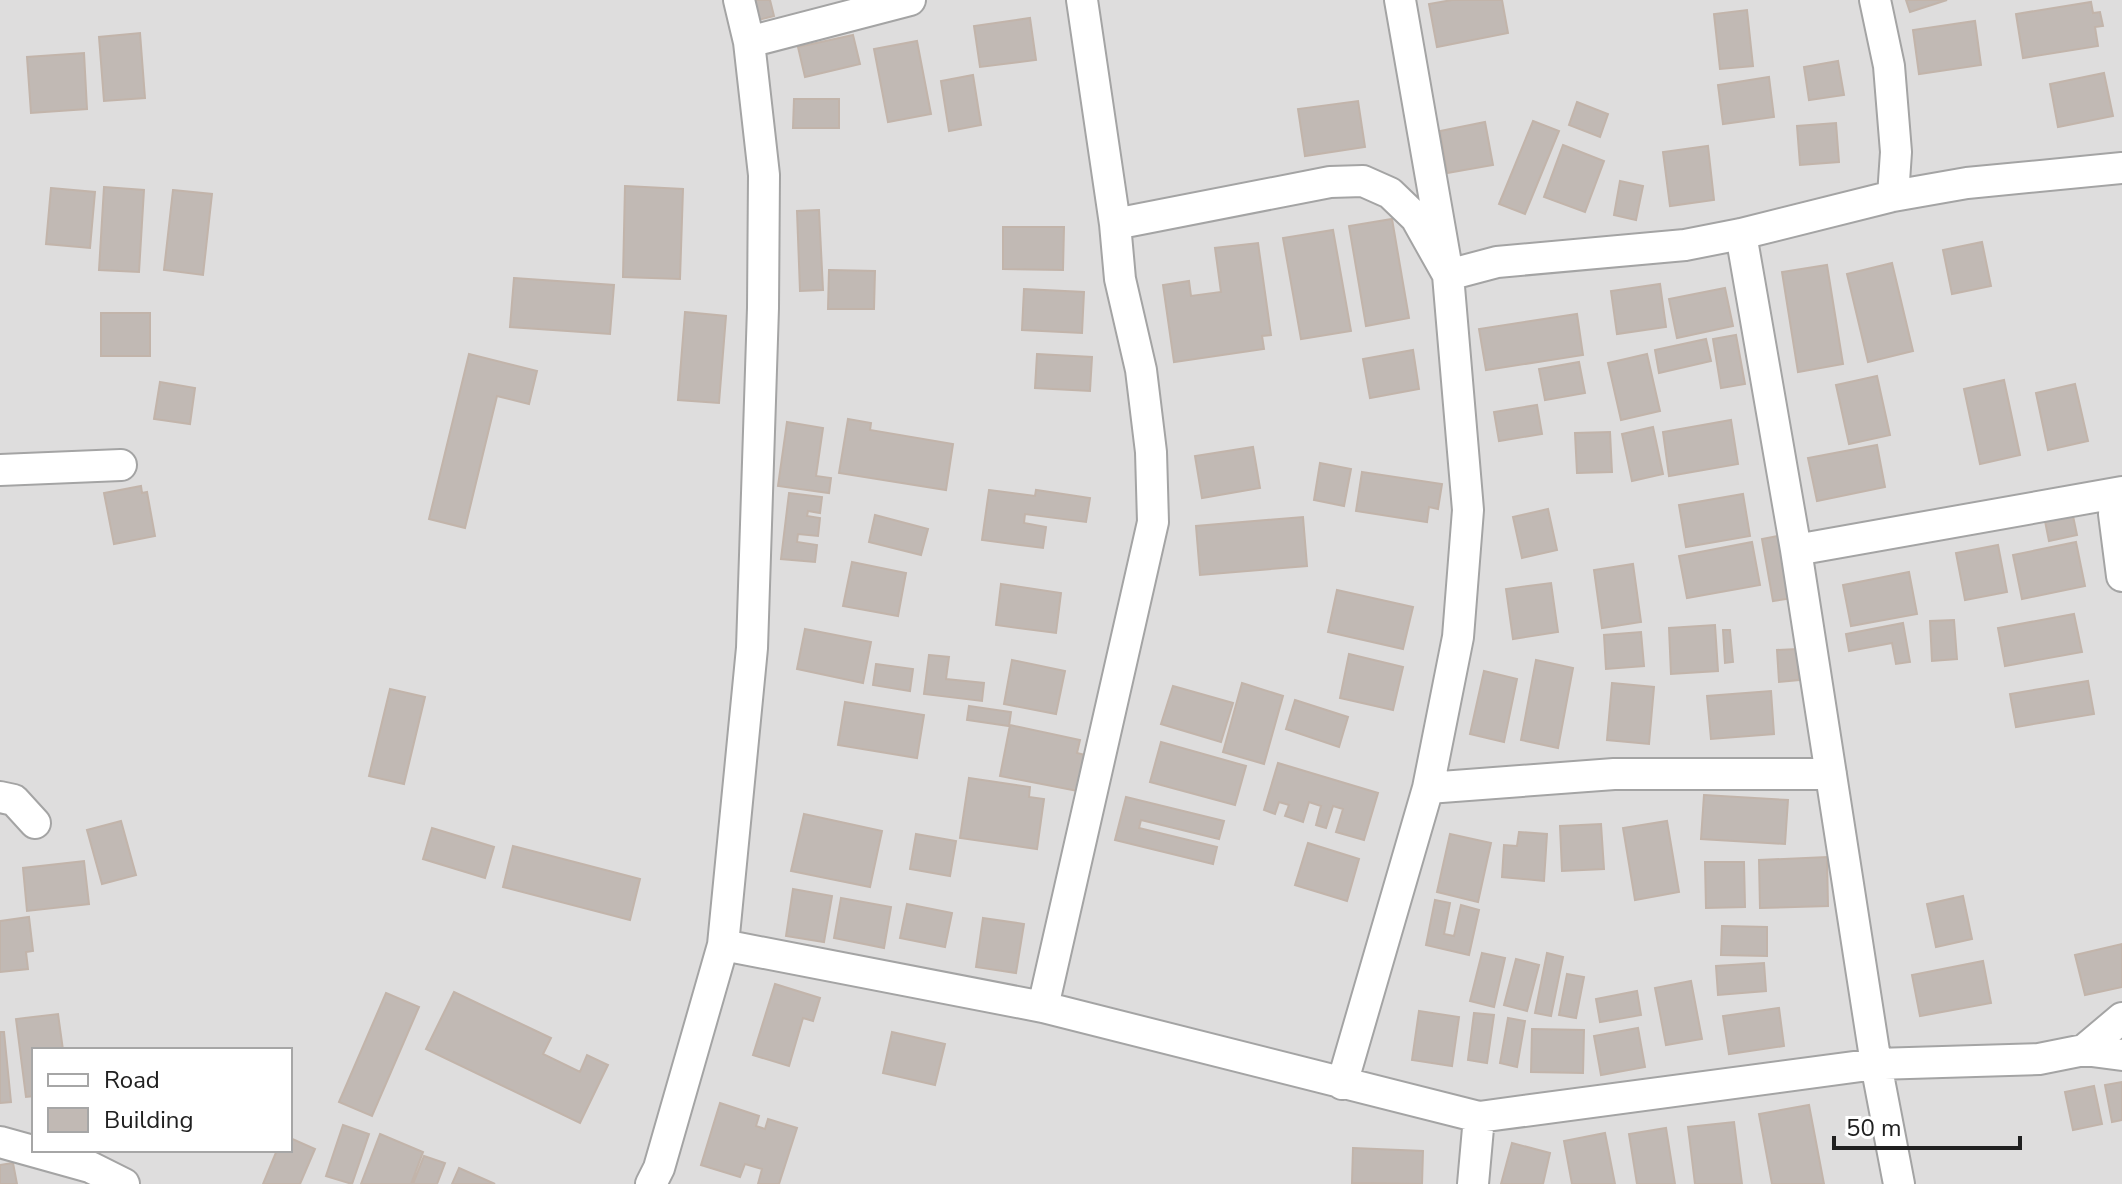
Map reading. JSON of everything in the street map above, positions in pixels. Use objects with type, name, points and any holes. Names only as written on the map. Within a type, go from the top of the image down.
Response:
[{"type":"street","points":[[651,1184],[659,1168],[723,945],[752,648],[764,175],[749,42],[739,0]]},
{"type":"street","points":[[749,42],[910,0]]},
{"type":"street","points":[[1043,1007],[1153,522],[1151,452],[1141,370],[1120,279],[1115,224],[1082,0]]},
{"type":"street","points":[[1342,1084],[1428,788],[1458,637],[1468,510],[1448,275],[1400,0]]},
{"type":"street","points":[[1875,0],[1889,66],[1896,152],[1893,196]]},
{"type":"street","points":[[1448,275],[1497,262],[1685,245],[1893,196],[1967,183],[2122,168]]},
{"type":"street","points":[[1115,224],[1330,182],[1363,181],[1390,193],[1416,218],[1448,275]]},
{"type":"street","points":[[1741,234],[1796,550],[1876,1064],[1899,1184]]},
{"type":"street","points":[[0,470],[121,465]]},
{"type":"street","points":[[1796,550],[2122,492]]},
{"type":"street","points":[[2122,502],[2114,514],[2122,576]]},
{"type":"street","points":[[1428,788],[1614,774],[1831,774]]},
{"type":"street","points":[[0,797],[14,800],[35,823]]},
{"type":"street","points":[[723,945],[1043,1007],[1479,1117],[1876,1064],[2039,1059],[2084,1050],[2122,1055]]},
{"type":"street","points":[[2084,1050],[2122,1018]]},
{"type":"street","points":[[1473,1184],[1479,1117]]},
{"type":"street","points":[[0,1142],[32,1151]]},
{"type":"street","points":[[36,1152],[90,1167],[124,1184]]},
{"type":"shaded area","points":[[0,0],[2122,0],[2122,1184],[0,1184]]},
{"type":"building","points":[[746,0],[770,0],[774,16],[750,22]]},
{"type":"building","points":[[1452,0],[1502,0],[1508,33],[1437,47],[1429,4]]},
{"type":"building","points":[[1906,0],[1947,0],[1910,12]]},
{"type":"building","points":[[2091,2],[2093,13],[2100,12],[2103,26],[2095,27],[2098,46],[2023,58],[2016,14]]},
{"type":"building","points":[[1747,10],[1753,66],[1720,69],[1714,14]]},
{"type":"building","points":[[1030,18],[1036,60],[980,67],[974,26]]},
{"type":"building","points":[[1975,21],[1981,65],[1919,74],[1913,30]]},
{"type":"building","points":[[140,33],[145,98],[104,101],[99,37]]},
{"type":"building","points":[[853,35],[860,64],[805,77],[798,47]]},
{"type":"building","points":[[917,41],[931,114],[888,122],[874,49]]},
{"type":"building","points":[[84,53],[87,109],[31,113],[27,57]]},
{"type":"building","points":[[1838,61],[1844,95],[1809,100],[1804,67]]},
{"type":"building","points":[[2104,73],[2113,116],[2058,127],[2050,84]]},
{"type":"building","points":[[973,75],[981,125],[949,131],[941,81]]},
{"type":"building","points":[[1769,77],[1774,117],[1723,124],[1718,85]]},
{"type":"building","points":[[794,99],[839,99],[839,128],[793,128]]},
{"type":"building","points":[[1358,101],[1365,147],[1305,156],[1298,109]]},
{"type":"building","points":[[1577,102],[1608,114],[1600,137],[1569,125]]},
{"type":"building","points":[[1533,121],[1559,131],[1525,214],[1499,204]]},
{"type":"building","points":[[1485,122],[1493,165],[1447,173],[1440,131]]},
{"type":"building","points":[[1836,123],[1839,162],[1800,165],[1797,126]]},
{"type":"building","points":[[1563,145],[1604,161],[1585,212],[1544,197]]},
{"type":"building","points":[[1708,146],[1714,200],[1670,206],[1663,152]]},
{"type":"building","points":[[1620,181],[1643,186],[1636,220],[1614,215]]},
{"type":"building","points":[[625,186],[683,189],[680,279],[623,277]]},
{"type":"building","points":[[104,187],[144,190],[139,272],[99,270]]},
{"type":"building","points":[[51,188],[95,192],[90,248],[46,244]]},
{"type":"building","points":[[173,190],[212,194],[203,275],[164,270]]},
{"type":"building","points":[[819,210],[823,290],[800,291],[797,211]]},
{"type":"building","points":[[1392,219],[1409,318],[1366,326],[1349,226]]},
{"type":"building","points":[[1003,227],[1064,227],[1063,270],[1003,269]]},
{"type":"building","points":[[1333,230],[1351,331],[1301,339],[1283,238]]},
{"type":"building","points":[[1982,242],[1991,286],[1952,294],[1943,250]]},
{"type":"building","points":[[1258,243],[1271,335],[1262,336],[1264,349],[1174,362],[1163,285],[1189,281],[1191,296],[1221,292],[1215,248]]},
{"type":"building","points":[[1892,263],[1913,351],[1868,362],[1847,274]]},
{"type":"building","points":[[1827,265],[1843,364],[1798,372],[1782,272]]},
{"type":"building","points":[[829,270],[875,271],[874,309],[828,309]]},
{"type":"building","points":[[514,278],[614,285],[610,334],[510,327]]},
{"type":"building","points":[[1660,284],[1666,327],[1617,334],[1611,291]]},
{"type":"building","points":[[1725,288],[1733,326],[1677,338],[1669,299]]},
{"type":"building","points":[[1024,289],[1084,292],[1082,333],[1022,330]]},
{"type":"building","points":[[685,312],[726,316],[719,403],[678,400]]},
{"type":"building","points":[[101,313],[150,313],[150,356],[101,356]]},
{"type":"building","points":[[1577,314],[1583,355],[1486,370],[1479,329]]},
{"type":"building","points":[[1736,335],[1745,384],[1721,388],[1713,339]]},
{"type":"building","points":[[1706,339],[1711,361],[1659,373],[1655,350]]},
{"type":"building","points":[[1413,350],[1419,389],[1370,398],[1363,359]]},
{"type":"building","points":[[469,354],[537,371],[529,404],[497,396],[465,528],[429,519]]},
{"type":"building","points":[[1037,354],[1092,357],[1090,391],[1035,388]]},
{"type":"building","points":[[1647,354],[1660,411],[1621,420],[1608,363]]},
{"type":"building","points":[[1579,362],[1585,393],[1545,400],[1539,369]]},
{"type":"building","points":[[1877,376],[1890,435],[1849,444],[1836,385]]},
{"type":"building","points":[[2004,380],[2020,455],[1980,464],[1964,389]]},
{"type":"building","points":[[160,382],[195,388],[190,424],[154,419]]},
{"type":"building","points":[[2075,384],[2088,441],[2048,450],[2036,393]]},
{"type":"building","points":[[1537,405],[1542,434],[1499,441],[1494,412]]},
{"type":"building","points":[[848,419],[871,423],[870,430],[953,444],[946,490],[839,473]]},
{"type":"building","points":[[1731,420],[1738,464],[1669,476],[1663,432]]},
{"type":"building","points":[[787,422],[823,428],[816,476],[831,478],[829,493],[778,486]]},
{"type":"building","points":[[1653,427],[1663,474],[1632,481],[1622,434]]},
{"type":"building","points":[[1610,432],[1612,472],[1577,473],[1575,433]]},
{"type":"building","points":[[1877,445],[1885,487],[1817,501],[1808,458]]},
{"type":"building","points":[[1253,447],[1260,488],[1202,498],[1195,456]]},
{"type":"building","points":[[1320,463],[1351,469],[1344,506],[1314,500]]},
{"type":"building","points":[[1362,472],[1442,484],[1438,509],[1429,507],[1427,522],[1356,511]]},
{"type":"building","points":[[141,486],[142,493],[147,492],[155,536],[114,544],[104,493]]},
{"type":"building","points":[[989,490],[1035,496],[1036,490],[1090,498],[1086,522],[1025,514],[1024,523],[1046,527],[1043,548],[982,540]]},
{"type":"building","points":[[789,493],[822,497],[820,513],[808,511],[807,516],[820,518],[818,536],[798,534],[797,542],[817,545],[815,562],[781,559]]},
{"type":"building","points":[[1743,494],[1750,536],[1686,547],[1679,505]]},
{"type":"building","points":[[1548,509],[1557,550],[1522,558],[1513,517]]},
{"type":"building","points":[[875,515],[928,529],[921,555],[869,542]]},
{"type":"building","points":[[2073,516],[2077,535],[2049,541],[2045,521]]},
{"type":"building","points":[[1303,517],[1307,566],[1200,575],[1196,526]]},
{"type":"building","points":[[1782,535],[1793,598],[1773,601],[1762,539]]},
{"type":"building","points":[[1752,542],[1760,585],[1687,598],[1679,556]]},
{"type":"building","points":[[2076,542],[2085,586],[2022,599],[2013,555]]},
{"type":"building","points":[[1998,545],[2007,592],[1965,600],[1956,553]]},
{"type":"building","points":[[852,562],[906,573],[898,616],[843,606]]},
{"type":"building","points":[[1633,564],[1641,622],[1602,628],[1594,570]]},
{"type":"building","points":[[1909,572],[1917,614],[1851,626],[1843,585]]},
{"type":"building","points":[[1551,583],[1558,632],[1513,639],[1506,589]]},
{"type":"building","points":[[1001,584],[1061,593],[1056,633],[996,625]]},
{"type":"building","points":[[1337,590],[1413,607],[1403,649],[1328,632]]},
{"type":"building","points":[[2074,614],[2082,652],[2005,666],[1998,628]]},
{"type":"building","points":[[1954,620],[1957,659],[1932,661],[1930,621]]},
{"type":"building","points":[[1903,623],[1910,662],[1896,664],[1892,643],[1849,651],[1846,634]]},
{"type":"building","points":[[1715,625],[1718,671],[1671,674],[1669,628]]},
{"type":"building","points":[[805,629],[871,642],[863,683],[797,669]]},
{"type":"building","points":[[1723,630],[1730,630],[1733,662],[1725,663]]},
{"type":"building","points":[[1641,632],[1644,666],[1606,669],[1604,635]]},
{"type":"building","points":[[1797,649],[1799,680],[1779,682],[1777,650]]},
{"type":"building","points":[[1349,654],[1403,667],[1393,710],[1340,698]]},
{"type":"building","points":[[929,655],[949,657],[946,679],[984,683],[982,701],[924,694]]},
{"type":"building","points":[[1012,660],[1065,671],[1056,714],[1004,704]]},
{"type":"building","points":[[1536,660],[1573,668],[1558,748],[1521,740]]},
{"type":"building","points":[[876,664],[913,669],[910,691],[873,685]]},
{"type":"building","points":[[1484,671],[1517,679],[1504,742],[1470,734]]},
{"type":"building","points":[[2088,681],[2094,714],[2016,727],[2010,694]]},
{"type":"building","points":[[1242,683],[1283,696],[1264,764],[1223,752]]},
{"type":"building","points":[[1612,683],[1654,687],[1649,744],[1607,740]]},
{"type":"building","points":[[1173,686],[1233,703],[1221,742],[1161,724]]},
{"type":"building","points":[[390,689],[425,697],[404,784],[369,776]]},
{"type":"building","points":[[1771,691],[1774,734],[1711,739],[1707,696]]},
{"type":"building","points":[[1295,700],[1348,717],[1339,747],[1286,729]]},
{"type":"building","points":[[845,702],[924,715],[917,758],[838,745]]},
{"type":"building","points":[[969,706],[1011,712],[1009,726],[967,720]]},
{"type":"building","points":[[1010,725],[1080,740],[1077,753],[1085,755],[1078,791],[1000,776]]},
{"type":"building","points":[[1161,742],[1246,766],[1235,805],[1150,782]]},
{"type":"building","points":[[1278,763],[1378,793],[1364,840],[1336,832],[1343,809],[1333,806],[1326,828],[1316,825],[1321,806],[1309,802],[1303,822],[1285,816],[1289,805],[1279,802],[1275,814],[1264,810]]},
{"type":"building","points":[[969,778],[1030,787],[1029,797],[1044,799],[1037,849],[960,838]]},
{"type":"building","points":[[1704,795],[1788,800],[1785,844],[1701,839]]},
{"type":"building","points":[[1126,797],[1224,821],[1219,839],[1141,820],[1139,828],[1217,847],[1213,864],[1115,840]]},
{"type":"building","points":[[804,814],[882,831],[870,887],[791,871]]},
{"type":"building","points":[[121,821],[136,875],[102,884],[87,830]]},
{"type":"building","points":[[1667,821],[1679,892],[1635,900],[1623,828]]},
{"type":"building","points":[[1601,824],[1604,869],[1562,871],[1560,826]]},
{"type":"building","points":[[432,828],[494,847],[485,878],[423,859]]},
{"type":"building","points":[[1519,832],[1547,834],[1544,881],[1502,877],[1504,845],[1517,846]]},
{"type":"building","points":[[916,834],[956,841],[950,876],[910,869]]},
{"type":"building","points":[[1450,834],[1491,843],[1478,902],[1437,892]]},
{"type":"building","points":[[1308,843],[1359,859],[1347,901],[1295,885]]},
{"type":"building","points":[[513,846],[640,879],[630,920],[503,887]]},
{"type":"building","points":[[1827,857],[1828,906],[1760,908],[1759,860]]},
{"type":"building","points":[[84,861],[89,904],[27,911],[23,868]]},
{"type":"building","points":[[1705,862],[1744,862],[1745,907],[1706,908]]},
{"type":"building","points":[[793,889],[832,896],[824,942],[786,936]]},
{"type":"building","points":[[1963,896],[1972,939],[1936,947],[1927,904]]},
{"type":"building","points":[[841,898],[891,907],[884,948],[834,938]]},
{"type":"building","points":[[1435,900],[1450,903],[1444,934],[1454,936],[1461,905],[1479,910],[1469,955],[1426,945]]},
{"type":"building","points":[[907,904],[952,913],[945,947],[900,938]]},
{"type":"building","points":[[29,917],[33,951],[26,952],[28,969],[0,972],[0,921]]},
{"type":"building","points":[[983,918],[1024,924],[1016,973],[976,967]]},
{"type":"building","points":[[1722,926],[1767,927],[1767,956],[1721,955]]},
{"type":"building","points":[[2122,944],[2122,987],[2085,995],[2075,955]]},
{"type":"building","points":[[1482,953],[1505,958],[1494,1007],[1470,1001]]},
{"type":"building","points":[[1547,953],[1563,957],[1551,1016],[1535,1013]]},
{"type":"building","points":[[1516,959],[1539,965],[1527,1011],[1504,1005]]},
{"type":"building","points":[[1983,961],[1991,1003],[1920,1016],[1912,975]]},
{"type":"building","points":[[1764,963],[1766,991],[1718,995],[1716,966]]},
{"type":"building","points":[[1567,974],[1584,977],[1576,1018],[1559,1015]]},
{"type":"building","points":[[1691,981],[1702,1039],[1666,1045],[1655,988]]},
{"type":"building","points":[[775,984],[820,998],[813,1021],[803,1018],[789,1066],[753,1055]]},
{"type":"building","points":[[1637,991],[1641,1015],[1600,1022],[1596,999]]},
{"type":"building","points":[[454,992],[551,1038],[543,1054],[580,1072],[587,1055],[608,1065],[580,1123],[426,1049]]},
{"type":"building","points":[[386,993],[419,1007],[372,1116],[339,1102]]},
{"type":"building","points":[[1779,1008],[1784,1046],[1729,1054],[1723,1016]]},
{"type":"building","points":[[1419,1011],[1459,1017],[1452,1066],[1412,1060]]},
{"type":"building","points":[[1474,1013],[1494,1015],[1487,1063],[1468,1060]]},
{"type":"building","points":[[58,1014],[63,1048],[32,1048],[32,1096],[26,1097],[16,1019]]},
{"type":"building","points":[[1508,1018],[1525,1021],[1517,1067],[1500,1063]]},
{"type":"building","points":[[1638,1028],[1645,1067],[1601,1075],[1594,1036]]},
{"type":"building","points":[[1532,1029],[1584,1030],[1583,1073],[1531,1072]]},
{"type":"building","points":[[0,1032],[4,1032],[11,1102],[0,1103]]},
{"type":"building","points":[[892,1032],[945,1044],[935,1085],[883,1073]]},
{"type":"building","points":[[2122,1082],[2122,1120],[2112,1122],[2105,1085]]},
{"type":"building","points":[[2094,1086],[2102,1124],[2073,1130],[2065,1092]]},
{"type":"building","points":[[720,1103],[759,1116],[756,1126],[765,1129],[768,1119],[797,1128],[779,1184],[758,1184],[762,1169],[745,1164],[740,1177],[701,1165]]},
{"type":"building","points":[[1809,1105],[1824,1184],[1772,1184],[1759,1114]]},
{"type":"building","points":[[1734,1122],[1742,1184],[1695,1184],[1688,1127]]},
{"type":"building","points":[[343,1125],[369,1134],[352,1184],[326,1176]]},
{"type":"building","points":[[1666,1128],[1675,1184],[1637,1184],[1629,1134]]},
{"type":"building","points":[[1605,1133],[1615,1184],[1572,1184],[1564,1141]]},
{"type":"building","points":[[380,1134],[423,1152],[411,1184],[361,1184]]},
{"type":"building","points":[[292,1139],[315,1149],[300,1184],[263,1184],[276,1152],[292,1152]]},
{"type":"building","points":[[1512,1143],[1550,1153],[1543,1184],[1501,1184]]},
{"type":"building","points":[[1353,1148],[1423,1151],[1422,1184],[1352,1183]]},
{"type":"building","points":[[424,1156],[445,1163],[437,1184],[413,1184]]},
{"type":"building","points":[[13,1163],[17,1184],[0,1184],[0,1165]]},
{"type":"building","points":[[459,1168],[495,1184],[452,1184]]}]
